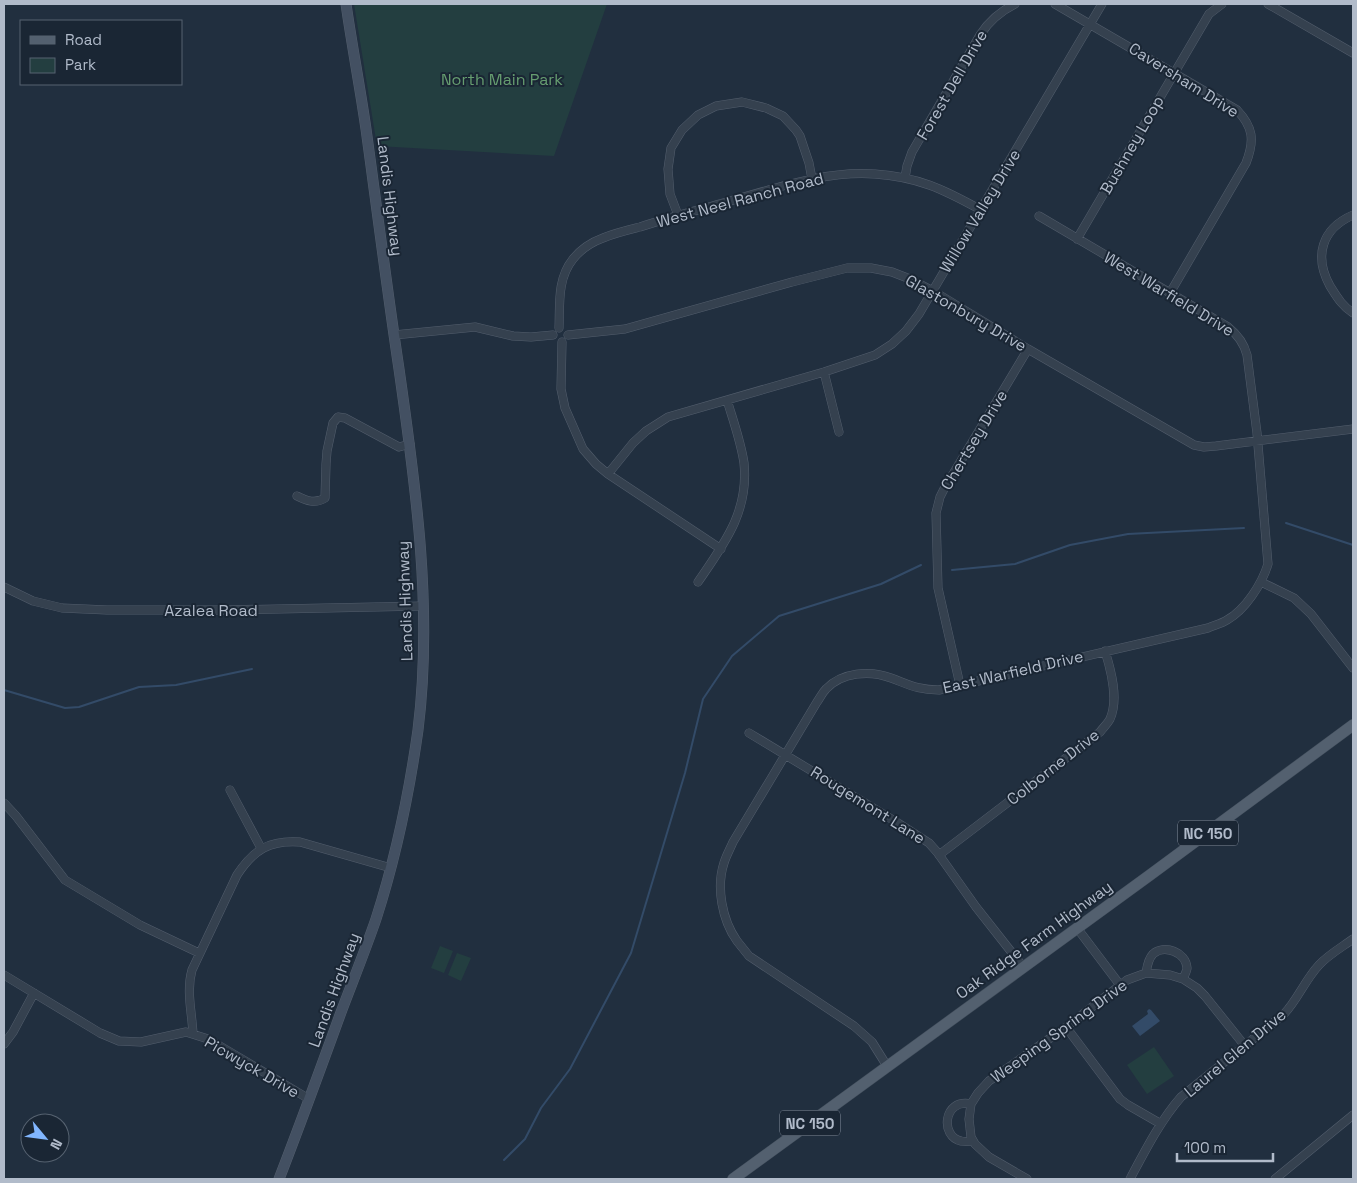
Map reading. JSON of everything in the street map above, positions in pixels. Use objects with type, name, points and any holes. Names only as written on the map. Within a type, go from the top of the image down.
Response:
[{"type":"main road","name":"Landis Highway","points":[[282,1178],[309,1099],[374,926],[391,868],[404,813],[418,728],[422,681],[423,606],[419,534],[410,444],[366,127],[346,4]]},
{"type":"main road","name":"Oak Ridge Farm Highway","points":[[733,1179],[1024,968],[1353,725]]},
{"type":"street","name":"Forest Dell Drive","points":[[905,178],[912,152],[984,29],[995,16],[1015,4]]},
{"type":"street","name":"Caversham Drive","points":[[1055,4],[1237,110],[1250,128],[1251,150],[1246,162],[1170,293]]},
{"type":"street","name":"Willow Valley Drive","points":[[608,474],[633,443],[646,431],[668,417],[824,372],[875,355],[892,344],[906,331],[933,291],[1102,4]]},
{"type":"street","name":"Bushney Loop","points":[[1077,239],[1209,14],[1222,4]]},
{"type":"street","points":[[1268,4],[1353,54]]},
{"type":"street","points":[[678,216],[670,194],[668,170],[671,148],[682,130],[698,114],[716,106],[742,102],[766,108],[782,116],[800,136],[812,179]]},
{"type":"street","name":"West Neel Ranch Road","points":[[559,328],[560,295],[564,276],[573,259],[588,245],[603,238],[678,216],[812,179],[836,175],[873,174],[927,183],[981,210]]},
{"type":"street","name":"West Warfield Drive","points":[[1038,216],[1228,327],[1244,345],[1258,441],[1268,564],[1261,582]]},
{"type":"street","points":[[1353,216],[1337,224],[1330,232],[1324,243],[1321,255],[1326,279],[1341,303],[1353,313]]},
{"type":"street","name":"Glastonbury Drive","points":[[568,335],[625,328],[848,268],[871,268],[892,272],[933,291],[1028,349],[1194,445],[1204,447],[1258,441]]},
{"type":"street","points":[[394,335],[476,327],[513,336],[553,335]]},
{"type":"street","points":[[553,335],[555,330],[559,328],[564,329],[568,335],[566,340],[562,342]]},
{"type":"street","points":[[553,335],[557,341],[562,342]]},
{"type":"street","points":[[562,342],[561,388],[565,408],[583,449],[608,474],[720,549]]},
{"type":"street","name":"Chertsey Drive","points":[[960,685],[938,588],[937,506],[944,489],[1028,349]]},
{"type":"street","points":[[824,372],[838,432]]},
{"type":"street","points":[[698,582],[733,528],[743,500],[744,464],[727,400]]},
{"type":"street","points":[[297,496],[310,502],[319,502],[325,498],[327,451],[333,423],[338,417],[345,418],[400,447],[410,444]]},
{"type":"street","points":[[1258,441],[1353,429]]},
{"type":"street","points":[[1261,582],[1294,598],[1311,614],[1353,668]]},
{"type":"street","name":"East Warfield Drive","points":[[887,1066],[879,1052],[865,1035],[854,1026],[749,956],[736,940],[728,923],[722,902],[723,864],[733,842],[816,702],[827,688],[842,678],[857,674],[877,674],[892,678],[911,687],[939,690],[1208,628],[1227,620],[1246,602],[1261,582]]},
{"type":"street","name":"Azalea Road","points":[[4,587],[33,601],[62,608],[225,610],[423,606]]},
{"type":"street","name":"Colborne Drive","points":[[939,855],[1100,732],[1110,718],[1113,704],[1113,678],[1105,651]]},
{"type":"street","name":"Rougemont Lane","points":[[749,733],[929,842],[976,908],[1024,968]]},
{"type":"street","points":[[230,790],[261,848]]},
{"type":"street","points":[[4,803],[65,880],[140,925],[199,953]]},
{"type":"street","points":[[193,1034],[189,992],[189,980],[192,970],[237,875],[248,860],[261,848],[289,841],[300,842],[391,868]]},
{"type":"street","points":[[1077,928],[1120,985]]},
{"type":"street","name":"Laurel Glen Drive","points":[[1130,1179],[1160,1124],[1181,1097],[1284,1014],[1294,1003],[1319,965],[1353,939]]},
{"type":"street","points":[[1146,973],[1148,962],[1153,954],[1161,950],[1171,950],[1178,953],[1184,959],[1187,968],[1183,980]]},
{"type":"street","name":"Weeping Spring Drive","points":[[971,1104],[989,1081],[1120,985],[1146,973],[1170,975],[1197,988],[1245,1046]]},
{"type":"street","name":"Picwyck Drive","points":[[4,976],[100,1033],[119,1041],[141,1042],[186,1032],[208,1039],[309,1099]]},
{"type":"street","points":[[4,1044],[13,1032],[34,993]]},
{"type":"street","points":[[1066,1026],[1120,1099],[1160,1124]]},
{"type":"street","points":[[973,1141],[957,1140],[948,1128],[950,1111],[958,1104],[971,1104],[969,1119],[971,1136],[975,1144],[989,1156],[1027,1179]]},
{"type":"street","points":[[1275,1179],[1353,1115]]},
{"type":"green space","name":"North Main Park","points":[[354,4],[607,4],[554,156],[377,146]]},
{"type":"green space","points":[[440,946],[453,951],[444,973],[431,968]]},
{"type":"green space","points":[[457,953],[471,958],[461,981],[448,975]]},
{"type":"green space","points":[[1154,1047],[1174,1076],[1147,1094],[1127,1065]]},
{"type":"water","points":[[1149,1009],[1160,1021],[1140,1036],[1132,1026],[1148,1014],[1147,1011]]},
{"type":"waterway","points":[[1286,523],[1353,545]]},
{"type":"waterway","points":[[952,570],[1015,564],[1070,545],[1128,534],[1244,528]]},
{"type":"waterway","points":[[504,1160],[525,1139],[541,1108],[570,1069],[631,953],[685,773],[703,699],[732,656],[779,616],[881,584],[921,565]]},
{"type":"waterway","points":[[4,690],[65,708],[79,707],[139,687],[176,685],[252,669]]}]
